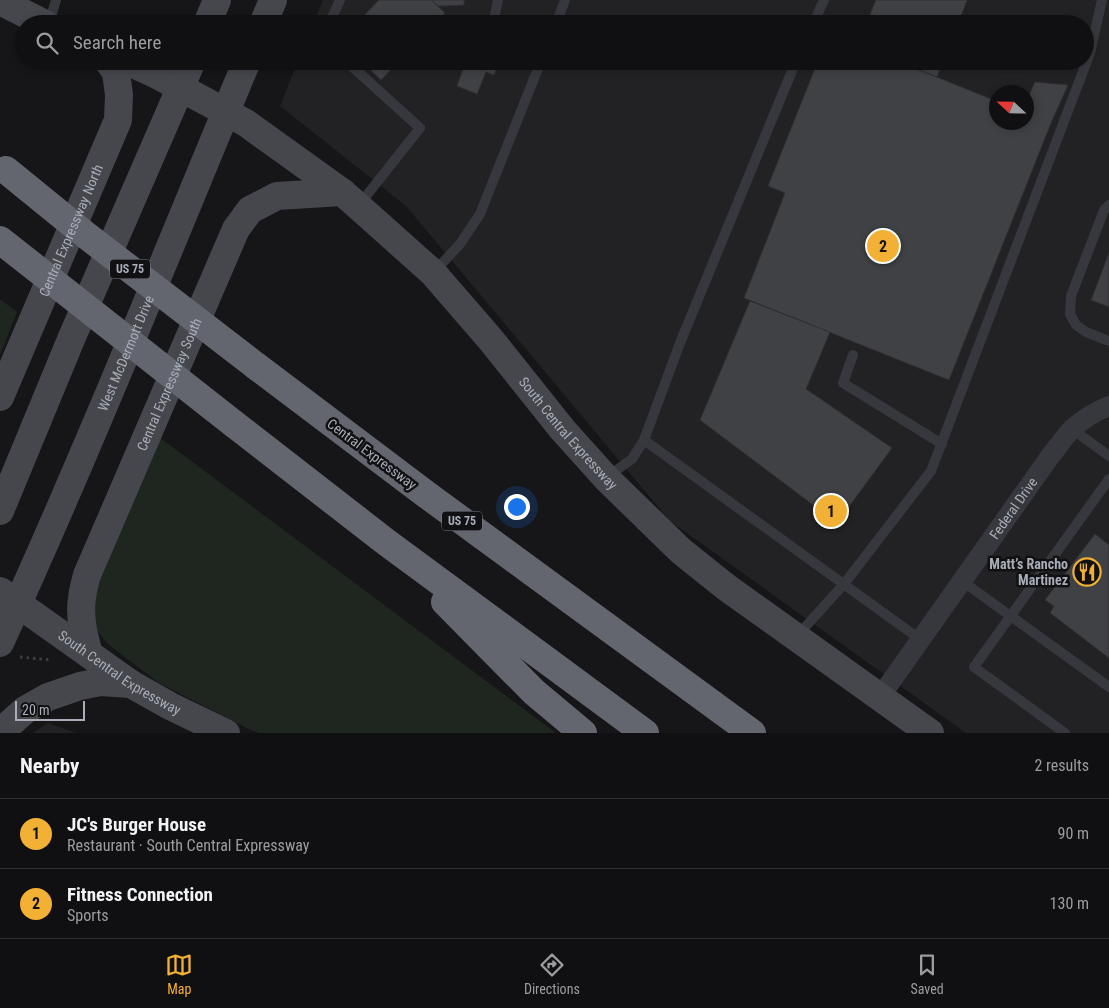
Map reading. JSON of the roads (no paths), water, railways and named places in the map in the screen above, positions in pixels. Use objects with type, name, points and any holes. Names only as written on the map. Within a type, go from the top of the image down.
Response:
[{"type":"highway","name":"Central Expressway","points":[[3,168],[87,236],[419,489],[752,733]]},
{"type":"highway","points":[[0,240],[386,542],[645,733]]},
{"type":"highway","points":[[386,542],[534,692],[583,733]]},
{"type":"main road","points":[[211,15],[217,0]]},
{"type":"main road","points":[[267,15],[273,0]]},
{"type":"main road","points":[[0,1],[27,15]]},
{"type":"main road","name":"Central Expressway North","points":[[0,397],[118,120],[118,94],[115,70]]},
{"type":"main road","name":"South Central Expressway","points":[[146,70],[226,112],[264,136],[350,199],[433,273],[491,340],[562,429],[606,478],[681,550],[726,587],[930,733]]},
{"type":"main road","points":[[0,511],[72,337],[188,70]]},
{"type":"main road","name":"West McDermott Drive","points":[[10,650],[9,597],[46,542],[147,305],[243,70]]},
{"type":"main road","name":"Central Expressway South","points":[[89,654],[83,633],[81,615],[82,598],[87,575],[236,229],[250,210],[278,196],[350,199]]},
{"type":"main road","name":"South Central Expressway","points":[[9,597],[131,684],[170,706],[195,723],[226,733]]},
{"type":"main road","points":[[0,730],[5,728],[25,710],[48,697],[80,686],[100,682],[131,684]]},
{"type":"street","name":"Federal Drive","points":[[880,697],[1051,455],[1072,429],[1109,406]]},
{"type":"lane","points":[[52,15],[56,0]]},
{"type":"lane","points":[[333,15],[340,0]]},
{"type":"lane","points":[[495,15],[498,0]]},
{"type":"lane","points":[[559,15],[565,0]]},
{"type":"lane","points":[[817,15],[824,0]]},
{"type":"lane","points":[[1094,35],[1102,0]]},
{"type":"lane","points":[[350,199],[420,128],[356,70]]},
{"type":"lane","points":[[433,273],[460,244],[480,214],[537,70]]},
{"type":"lane","points":[[606,478],[632,459],[644,440],[680,343],[792,70]]},
{"type":"lane","points":[[796,637],[844,584],[932,471],[1084,70]]},
{"type":"lane","points":[[1109,205],[1104,210],[1071,296],[1070,314],[1076,325],[1086,332],[1109,341]]},
{"type":"lane","points":[[854,355],[843,383],[942,444]]},
{"type":"lane","points":[[1072,429],[1109,456]]},
{"type":"lane","points":[[644,440],[921,640]]},
{"type":"lane","points":[[1065,733],[974,667],[1109,479]]},
{"type":"lane","points":[[962,581],[1109,687]]},
{"type":"place","name":"Fitness Connection","points":[[883,246]]},
{"type":"place","name":"JC's Burger House","points":[[831,511]]},
{"type":"place","name":"Matt’s Rancho Martinez","points":[[1087,572]]}]
